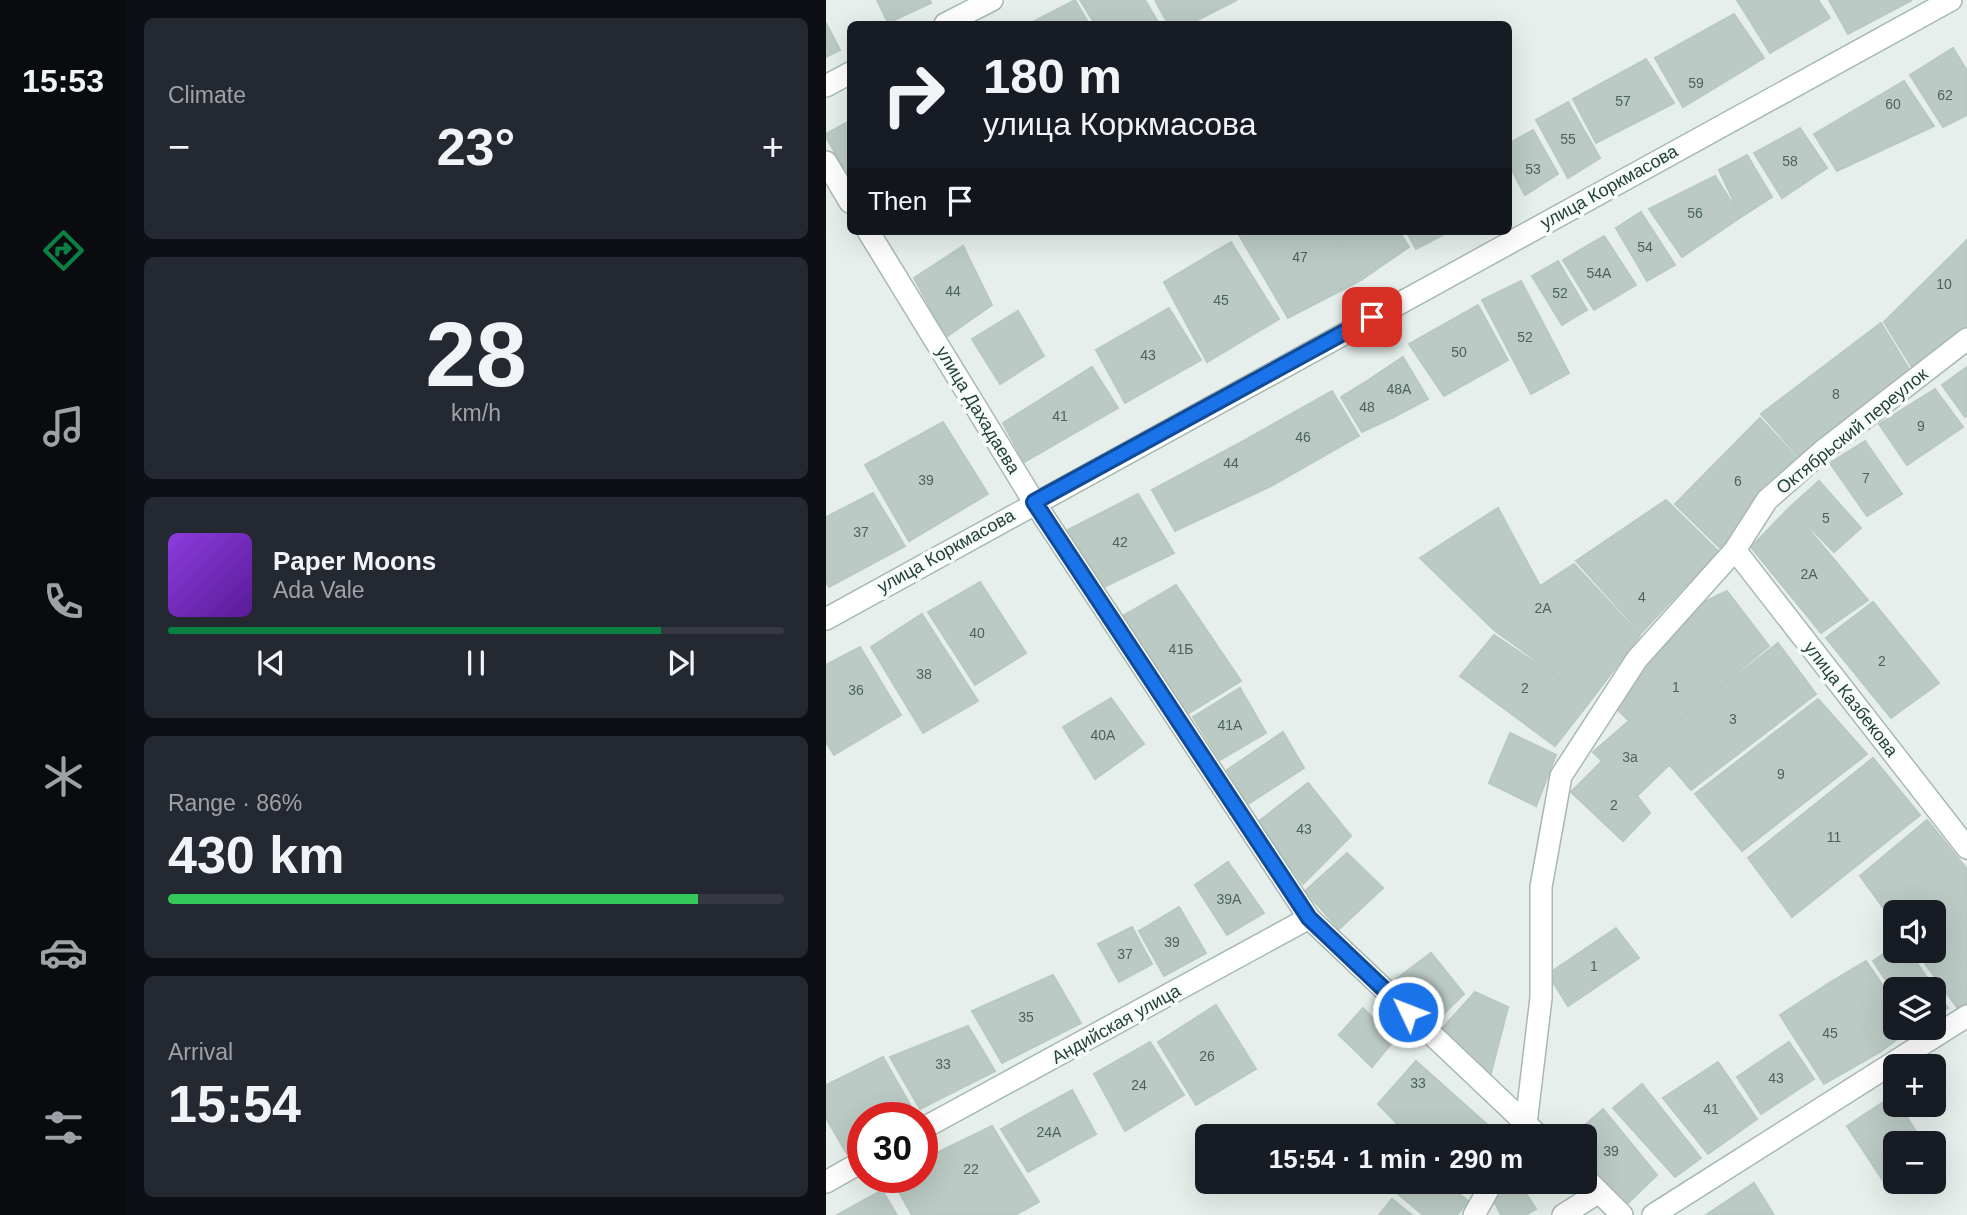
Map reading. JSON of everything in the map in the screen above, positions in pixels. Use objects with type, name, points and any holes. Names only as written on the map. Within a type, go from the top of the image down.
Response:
[{"type":"street","points":[[951,21],[992,0]]},
{"type":"street","name":"улица Коркмасова","points":[[826,619],[1034,502],[1951,0]]},
{"type":"street","points":[[826,86],[847,75]]},
{"type":"street","points":[[826,162],[847,197]]},
{"type":"street","name":"улица Дахадаева","points":[[870,235],[1034,502],[1309,918],[1520,1124]]},
{"type":"street","name":"Октябрьский переулок","points":[[1529,1124],[1541,998],[1541,887],[1561,776],[1637,659],[1735,550],[1767,500],[1825,449],[1967,340]]},
{"type":"street","name":"улица Казбекова","points":[[1735,550],[1967,848]]},
{"type":"street","name":"Андийская улица","points":[[938,1120],[1309,918]]},
{"type":"street","points":[[1653,1215],[1967,1016]]},
{"type":"street","points":[[826,1181],[847,1170]]},
{"type":"street","points":[[1597,1191],[1622,1215]]},
{"type":"street","points":[[1474,1215],[1486,1194]]},
{"type":"street","points":[[1563,1215],[1584,1194]]},
{"type":"building","points":[[877,0],[930,0],[931,3],[887,21]]},
{"type":"building","points":[[1075,0],[1087,21],[1035,21]]},
{"type":"building","points":[[1080,0],[1145,0],[1157,21],[1093,21]]},
{"type":"building","points":[[1155,0],[1209,0],[1215,11],[1196,21],[1166,21]]},
{"type":"building","points":[[1209,0],[1237,0],[1215,11]]},
{"type":"building","points":[[1737,0],[1818,0],[1830,18],[1770,53]]},
{"type":"building","points":[[1829,0],[1912,0],[1848,34]]},
{"type":"building","points":[[1734,14],[1764,58],[1683,107],[1655,58]]},
{"type":"building","points":[[826,23],[840,50],[826,57]]},
{"type":"building","points":[[1953,48],[1967,71],[1967,115],[1943,127],[1910,75]]},
{"type":"building","points":[[1646,59],[1674,103],[1596,143],[1573,99]]},
{"type":"building","points":[[1904,81],[1934,126],[1837,171],[1814,134]]},
{"type":"building","points":[[1568,102],[1600,158],[1568,178],[1536,120]]},
{"type":"building","points":[[847,123],[847,174],[826,137],[826,134]]},
{"type":"building","points":[[1800,128],[1827,168],[1782,198],[1754,153]]},
{"type":"building","points":[[1533,130],[1558,174],[1525,195],[1512,171],[1512,142]]},
{"type":"building","points":[[1747,155],[1772,197],[1741,217],[1719,170]]},
{"type":"building","points":[[1715,176],[1741,217],[1682,257],[1649,209]]},
{"type":"building","points":[[1641,212],[1675,265],[1647,281],[1616,228]]},
{"type":"building","points":[[1239,235],[1335,235],[1361,280],[1288,318]]},
{"type":"building","points":[[1335,235],[1402,235],[1409,247],[1361,280]]},
{"type":"building","points":[[1408,235],[1443,235],[1416,249]]},
{"type":"building","points":[[1604,236],[1636,285],[1594,310],[1563,260]]},
{"type":"building","points":[[1967,240],[1967,333],[1915,372],[1884,322]]},
{"type":"building","points":[[1231,242],[1279,319],[1207,362],[1164,282]]},
{"type":"building","points":[[963,246],[992,305],[946,337],[914,278]]},
{"type":"building","points":[[1558,261],[1587,310],[1562,325],[1532,276]]},
{"type":"building","points":[[1521,281],[1569,373],[1531,394],[1482,300]]},
{"type":"building","points":[[1478,305],[1508,360],[1444,396],[1409,344]]},
{"type":"building","points":[[1169,308],[1201,360],[1125,403],[1096,350]]},
{"type":"building","points":[[1018,311],[1044,356],[1000,384],[972,339]]},
{"type":"building","points":[[1881,323],[1912,374],[1799,457],[1761,414]]},
{"type":"building","points":[[1403,357],[1428,399],[1394,417],[1370,379]]},
{"type":"building","points":[[1092,367],[1118,408],[1024,462],[1003,423]]},
{"type":"building","points":[[1967,367],[1967,415],[1965,417],[1942,385]]},
{"type":"building","points":[[1370,379],[1394,417],[1362,432],[1341,397]]},
{"type":"building","points":[[1935,389],[1963,427],[1907,465],[1879,424]]},
{"type":"building","points":[[1332,391],[1359,436],[1271,486],[1247,439]]},
{"type":"building","points":[[1760,418],[1797,458],[1720,548],[1675,504]]},
{"type":"building","points":[[943,422],[988,494],[909,541],[865,465]]},
{"type":"building","points":[[1247,439],[1271,486],[1175,531],[1152,490]]},
{"type":"building","points":[[1865,441],[1902,494],[1867,516],[1830,463]]},
{"type":"building","points":[[1819,481],[1861,528],[1834,552],[1790,507]]},
{"type":"building","points":[[873,493],[905,546],[829,587],[826,582],[826,517]]},
{"type":"building","points":[[1138,494],[1174,553],[1102,588],[1066,531]]},
{"type":"building","points":[[1666,500],[1718,551],[1641,633],[1576,561]]},
{"type":"building","points":[[1790,507],[1868,600],[1821,633],[1751,547]]},
{"type":"building","points":[[1498,508],[1540,586],[1574,564],[1640,635],[1591,700],[1494,630],[1420,558]]},
{"type":"building","points":[[980,582],[1026,653],[975,685],[928,612]]},
{"type":"building","points":[[1176,585],[1241,681],[1186,715],[1121,617]]},
{"type":"building","points":[[1727,591],[1769,646],[1651,743],[1617,709],[1649,665],[1704,602]]},
{"type":"building","points":[[1873,602],[1939,683],[1891,718],[1826,638]]},
{"type":"building","points":[[922,614],[978,701],[923,733],[871,647]]},
{"type":"building","points":[[1494,635],[1591,700],[1555,746],[1460,676]]},
{"type":"building","points":[[1778,643],[1816,694],[1691,790],[1651,743]]},
{"type":"building","points":[[860,647],[901,715],[834,755],[826,742],[826,665]]},
{"type":"building","points":[[1240,688],[1266,733],[1220,760],[1193,717]]},
{"type":"building","points":[[1111,698],[1144,744],[1095,779],[1063,727]]},
{"type":"building","points":[[1818,699],[1867,754],[1742,851],[1695,794]]},
{"type":"building","points":[[1629,721],[1669,765],[1637,796],[1593,752]]},
{"type":"building","points":[[1283,732],[1304,768],[1248,804],[1227,770]]},
{"type":"building","points":[[1510,733],[1556,755],[1536,806],[1489,783]]},
{"type":"building","points":[[1873,758],[1920,815],[1792,917],[1748,858]]},
{"type":"building","points":[[1602,761],[1650,813],[1623,841],[1571,792]]},
{"type":"building","points":[[1308,783],[1351,836],[1303,884],[1258,822]]},
{"type":"building","points":[[1927,820],[1967,869],[1967,1005],[1959,1010],[1946,992],[1946,977],[1935,977],[1925,963],[1946,963],[1946,900],[1883,900],[1883,908],[1860,876]]},
{"type":"building","points":[[1347,853],[1383,888],[1339,929],[1305,891]]},
{"type":"building","points":[[1228,862],[1264,913],[1227,935],[1195,885]]},
{"type":"building","points":[[1179,907],[1206,953],[1164,976],[1139,931]]},
{"type":"building","points":[[1132,927],[1152,964],[1119,982],[1098,944]]},
{"type":"building","points":[[1616,928],[1639,958],[1568,1006],[1548,974]]},
{"type":"building","points":[[1431,953],[1464,994],[1430,1027],[1390,984]]},
{"type":"building","points":[[1883,954],[1883,963],[1917,963],[1927,977],[1884,977],[1873,961]]},
{"type":"building","points":[[1866,961],[1883,986],[1883,1040],[1896,1040],[1880,1052],[1834,980]]},
{"type":"building","points":[[1053,975],[1081,1023],[1002,1063],[972,1011]]},
{"type":"building","points":[[1834,980],[1880,1052],[1824,1084],[1780,1015]]},
{"type":"building","points":[[1475,992],[1508,1007],[1490,1077],[1439,1032]]},
{"type":"building","points":[[1216,1005],[1256,1069],[1196,1105],[1158,1042]]},
{"type":"building","points":[[1363,1008],[1394,1040],[1372,1067],[1339,1035]]},
{"type":"building","points":[[968,1026],[995,1071],[934,1102],[916,1102],[890,1057]]},
{"type":"building","points":[[1150,1042],[1184,1095],[1125,1131],[1094,1074]]},
{"type":"building","points":[[1789,1042],[1814,1079],[1761,1114],[1737,1077]]},
{"type":"building","points":[[883,1057],[909,1102],[847,1102],[847,1154],[826,1118],[826,1085]]},
{"type":"building","points":[[1416,1061],[1487,1124],[1397,1124],[1378,1104]]},
{"type":"building","points":[[1718,1062],[1757,1119],[1708,1154],[1663,1098]]},
{"type":"building","points":[[1642,1084],[1701,1158],[1675,1177],[1613,1108]]},
{"type":"building","points":[[1072,1090],[1096,1134],[1028,1172],[1001,1129]]},
{"type":"building","points":[[1883,1102],[1883,1117],[1907,1117],[1916,1131],[1883,1131],[1883,1180],[1847,1126]]},
{"type":"building","points":[[1603,1109],[1657,1175],[1626,1205],[1597,1177],[1597,1124],[1586,1124]]},
{"type":"building","points":[[992,1126],[1039,1202],[1015,1215],[912,1215],[900,1193],[938,1193],[938,1152]]},
{"type":"building","points":[[1754,1183],[1774,1215],[1706,1215]]},
{"type":"building","points":[[877,1193],[884,1193],[897,1215],[837,1215]]},
{"type":"building","points":[[1398,1194],[1459,1194],[1468,1201],[1457,1215],[1423,1215]]},
{"type":"building","points":[[1496,1194],[1526,1194],[1536,1209],[1526,1215],[1501,1215],[1493,1199]]},
{"type":"building","points":[[1392,1199],[1412,1215],[1379,1215]]},
{"type":"route","points":[[1372,317],[1034,502],[1309,918],[1408,1012]]}]
